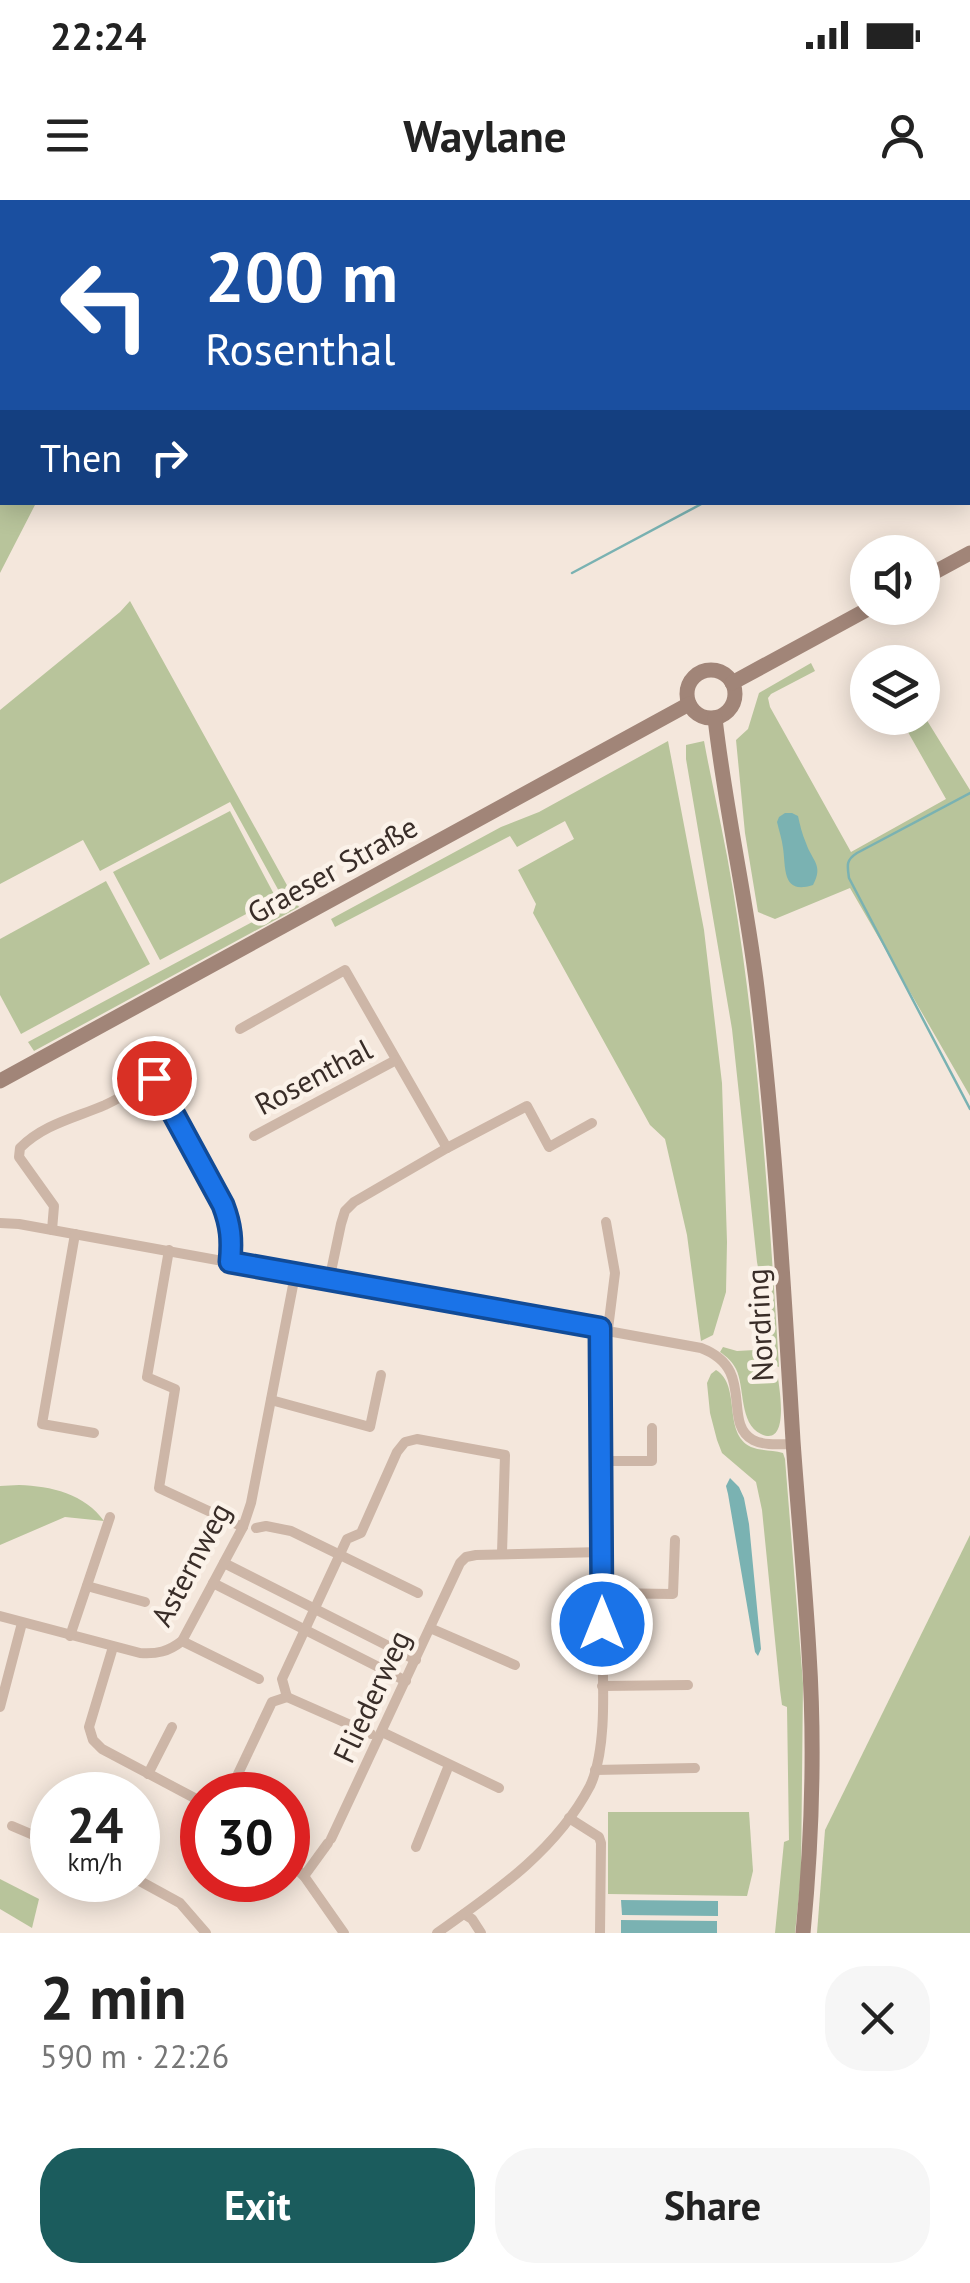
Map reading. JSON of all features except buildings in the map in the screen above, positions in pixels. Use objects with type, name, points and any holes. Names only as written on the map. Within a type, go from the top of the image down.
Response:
[{"type":"main road","points":[[940,569],[970,553]]},
{"type":"main road","points":[[690,704],[700,716],[715,718],[732,705],[732,684],[850,619]]},
{"type":"main road","name":"Graeser Straße","points":[[0,1080],[690,704],[688,690],[700,673],[722,673],[732,684]]},
{"type":"main road","name":"Nordring","points":[[715,718],[757,984],[786,1294],[810,1656],[810,1856],[803,1933]]},
{"type":"street","name":"Rosenthal","points":[[240,1029],[345,970],[447,1148]]},
{"type":"street","name":"Rosenthal","points":[[254,1136],[396,1060]]},
{"type":"street","points":[[52,1230],[54,1206],[20,1157],[20,1148],[54,1124],[106,1104],[179,1065]]},
{"type":"street","points":[[154,1078],[231,1224],[230,1262]]},
{"type":"street","points":[[329,1280],[345,1211],[354,1202],[527,1106],[549,1146],[592,1123]]},
{"type":"street","points":[[437,1933],[508,1883],[539,1854],[569,1818],[591,1784],[595,1770],[601,1742],[604,1329],[615,1273],[606,1222]]},
{"type":"street","points":[[0,1223],[168,1250],[712,1352],[731,1371],[745,1433],[753,1440],[794,1444]]},
{"type":"street","points":[[74,1234],[42,1424],[94,1433]]},
{"type":"street","points":[[168,1250],[147,1377],[175,1390],[159,1488],[242,1527]]},
{"type":"street","name":"Asternweg","points":[[0,1616],[113,1648],[155,1654],[182,1642],[251,1502],[295,1274]]},
{"type":"street","points":[[271,1400],[370,1426],[381,1374]]},
{"type":"street","points":[[601,1461],[652,1462],[652,1428]]},
{"type":"street","points":[[239,1772],[272,1702],[286,1696],[282,1680],[346,1539],[361,1533],[405,1442],[418,1438],[505,1454],[502,1553]]},
{"type":"street","points":[[70,1636],[110,1518]]},
{"type":"street","points":[[256,1528],[291,1531],[418,1593]]},
{"type":"street","points":[[602,1593],[673,1594],[675,1540]]},
{"type":"street","name":"Fliederweg","points":[[310,1868],[329,1841],[376,1733],[406,1682],[460,1562],[466,1557],[502,1553],[602,1552]]},
{"type":"street","points":[[224,1563],[416,1660]]},
{"type":"street","points":[[213,1584],[406,1682]]},
{"type":"street","name":"Asternweg","points":[[87,1586],[145,1602]]},
{"type":"street","points":[[0,1707],[22,1623]]},
{"type":"street","name":"Fliederweg","points":[[430,1628],[515,1666]]},
{"type":"street","points":[[182,1642],[259,1679]]},
{"type":"street","points":[[113,1648],[89,1727],[93,1740],[102,1749],[144,1772]]},
{"type":"street","points":[[602,1686],[688,1686]]},
{"type":"street","name":"Fliederweg","points":[[286,1696],[376,1733]]},
{"type":"street","points":[[149,1772],[172,1728]]},
{"type":"street","points":[[376,1733],[498,1788]]},
{"type":"street","points":[[416,1848],[448,1765]]},
{"type":"street","points":[[595,1770],[695,1768]]},
{"type":"street","points":[[569,1818],[599,1837],[601,1843],[600,1933]]},
{"type":"street","points":[[12,1826],[30,1834]]},
{"type":"street","points":[[310,1885],[344,1933]]},
{"type":"street","points":[[160,1892],[180,1903],[206,1933]]},
{"type":"street","points":[[464,1914],[481,1933]]},
{"type":"green space","points":[[0,505],[35,505],[0,573]]},
{"type":"green space","points":[[130,601],[299,907],[34,1051],[28,1042],[286,904],[230,802],[100,871],[83,840],[0,884],[0,710]]},
{"type":"green space","points":[[811,663],[815,671],[768,698],[851,852],[946,799],[910,735],[936,735],[970,790],[970,1096],[850,888],[775,919],[758,912],[736,740],[748,729],[759,693]]},
{"type":"green space","points":[[668,741],[704,930],[722,1083],[726,1292],[713,1335],[701,1341],[687,1235],[665,1139],[650,1125],[533,913],[536,904],[518,870],[574,839],[565,821],[517,847],[510,836],[335,927],[331,919]]},
{"type":"green space","points":[[704,741],[730,871],[750,1009],[779,1367],[769,1363],[732,1029],[686,759],[686,745]]},
{"type":"green space","points":[[230,811],[276,898],[160,960],[113,872]]},
{"type":"green space","points":[[106,881],[150,964],[21,1034],[0,995],[0,939]]},
{"type":"green space","points":[[723,1347],[755,1350],[763,1372],[778,1378],[781,1416],[776,1433],[761,1434],[749,1422],[739,1377],[733,1364],[720,1352]]},
{"type":"green space","points":[[716,1370],[728,1387],[742,1440],[751,1447],[783,1453],[785,1459],[803,1683],[801,1876],[795,1933],[775,1933],[784,1842],[789,1840],[787,1707],[782,1705],[780,1690],[762,1510],[756,1482],[722,1453],[717,1440],[707,1383]]},
{"type":"green space","points":[[0,1486],[66,1493],[87,1504],[104,1521],[65,1517],[0,1545]]},
{"type":"green space","points":[[970,1535],[970,1933],[817,1933],[825,1830]]},
{"type":"green space","points":[[608,1812],[749,1812],[753,1871],[747,1896],[608,1894]]},
{"type":"green space","points":[[0,1879],[30,1894],[30,1902],[38,1902],[32,1928],[0,1909]]},
{"type":"water","points":[[785,813],[798,816],[817,868],[813,885],[796,886],[788,878],[777,822]]},
{"type":"water","points":[[730,1478],[744,1498],[749,1524],[761,1649],[758,1656],[726,1486]]},
{"type":"water","points":[[621,1900],[718,1901],[718,1916],[622,1915]]},
{"type":"water","points":[[621,1920],[717,1921],[717,1933],[621,1933]]},
{"type":"waterway","points":[[572,573],[699,505]]},
{"type":"waterway","points":[[970,793],[857,853],[848,866],[849,878],[970,1109]]},
{"type":"route","points":[[154,1078],[231,1224],[230,1262],[600,1328],[602,1624]]}]
